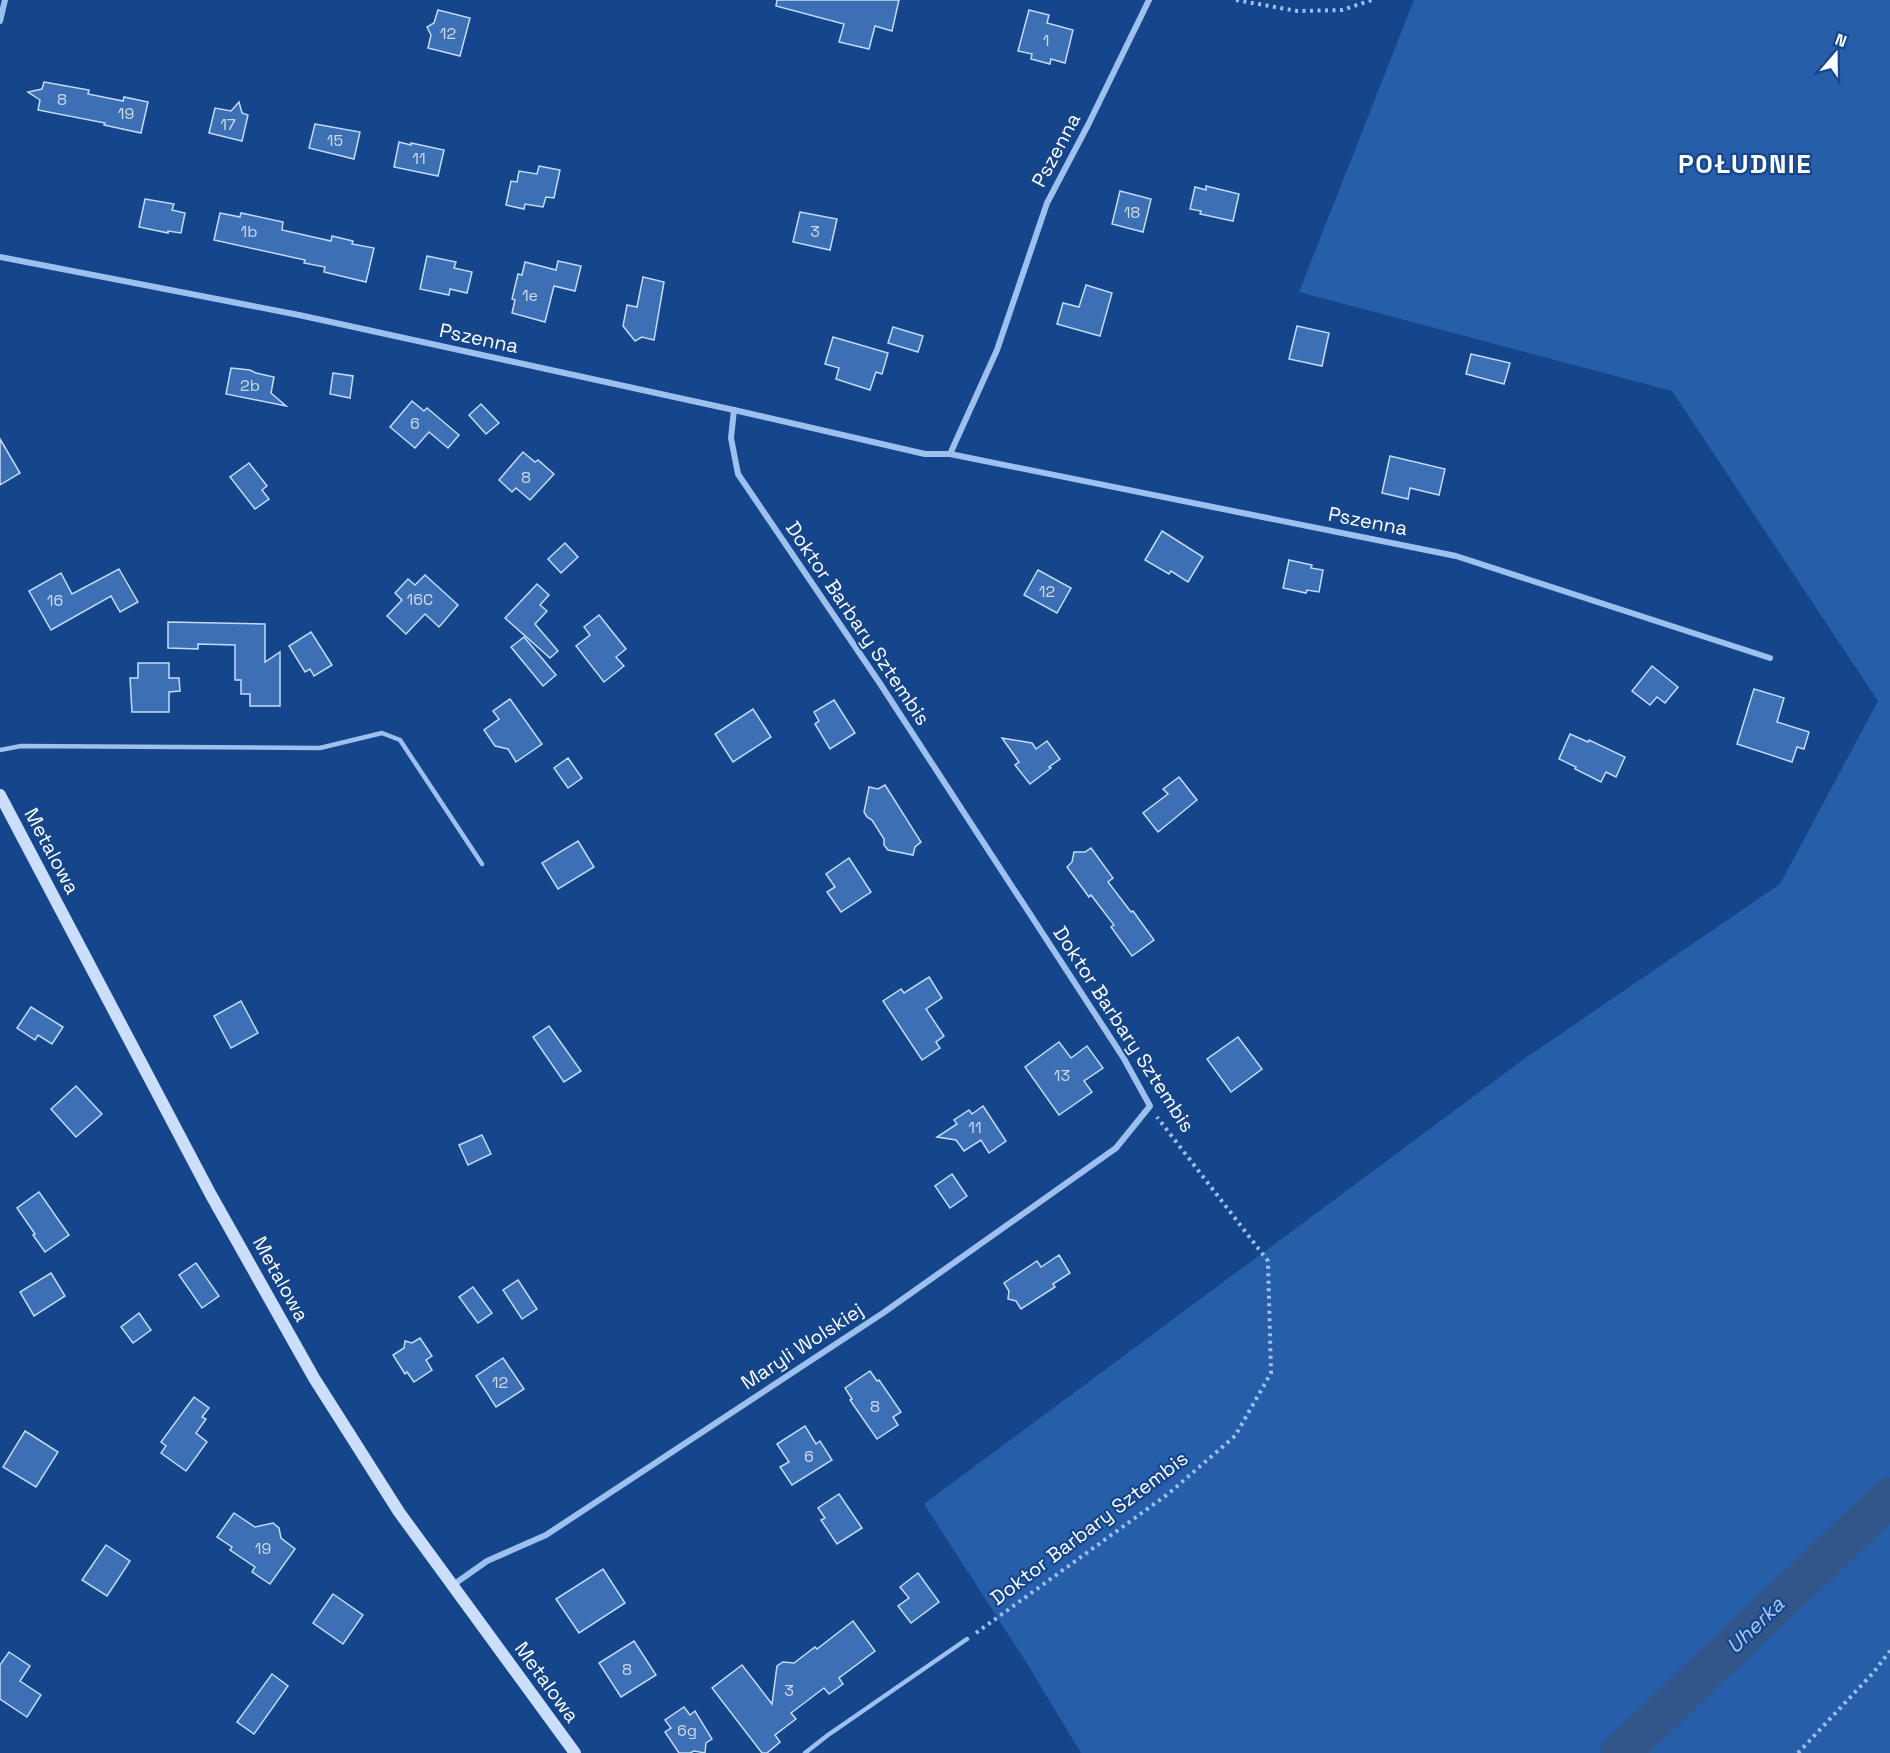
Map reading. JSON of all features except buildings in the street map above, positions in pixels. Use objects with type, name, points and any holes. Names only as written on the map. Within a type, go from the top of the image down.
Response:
[{"type":"street","points":[[0,21],[5,0]]},
{"type":"street","name":"Pszenna","points":[[950,454],[997,350],[1047,203],[1149,0]]},
{"type":"street","name":"Pszenna","points":[[0,257],[299,315],[925,454],[950,454],[1456,556],[1770,658]]},
{"type":"street","name":"Doktor Barbary Sztembis","points":[[734,410],[731,438],[738,474],[885,692],[1123,1057],[1150,1106]]},
{"type":"street","name":"Metalowa","points":[[0,795],[211,1195],[314,1378],[399,1512],[575,1753]]},
{"type":"street","name":"Maryli Wolskiej","points":[[452,1585],[487,1561],[546,1535],[883,1313],[1116,1148],[1150,1106]]},
{"type":"lane","points":[[0,750],[21,746],[320,748],[382,733],[400,740],[482,864]]},
{"type":"lane","points":[[805,1753],[967,1639]]},
{"type":"path","points":[[1236,0],[1297,11],[1342,10],[1372,0]]},
{"type":"path","name":"Doktor Barbary Sztembis","points":[[967,1639],[1168,1494],[1235,1436],[1271,1373],[1268,1261],[1150,1106]]},
{"type":"path","points":[[1798,1753],[1873,1673],[1890,1651]]},
{"type":"shaded area","points":[[1414,0],[1890,0],[1890,1753],[1081,1753],[1028,1665],[924,1504],[1524,1059],[1780,884],[1878,701],[1672,391],[1299,292]]},
{"type":"waterway","name":"Uherka","points":[[1620,1753],[1890,1497]]},
{"type":"district","name":"POŁUDNIE","points":[[1745,164]]}]
